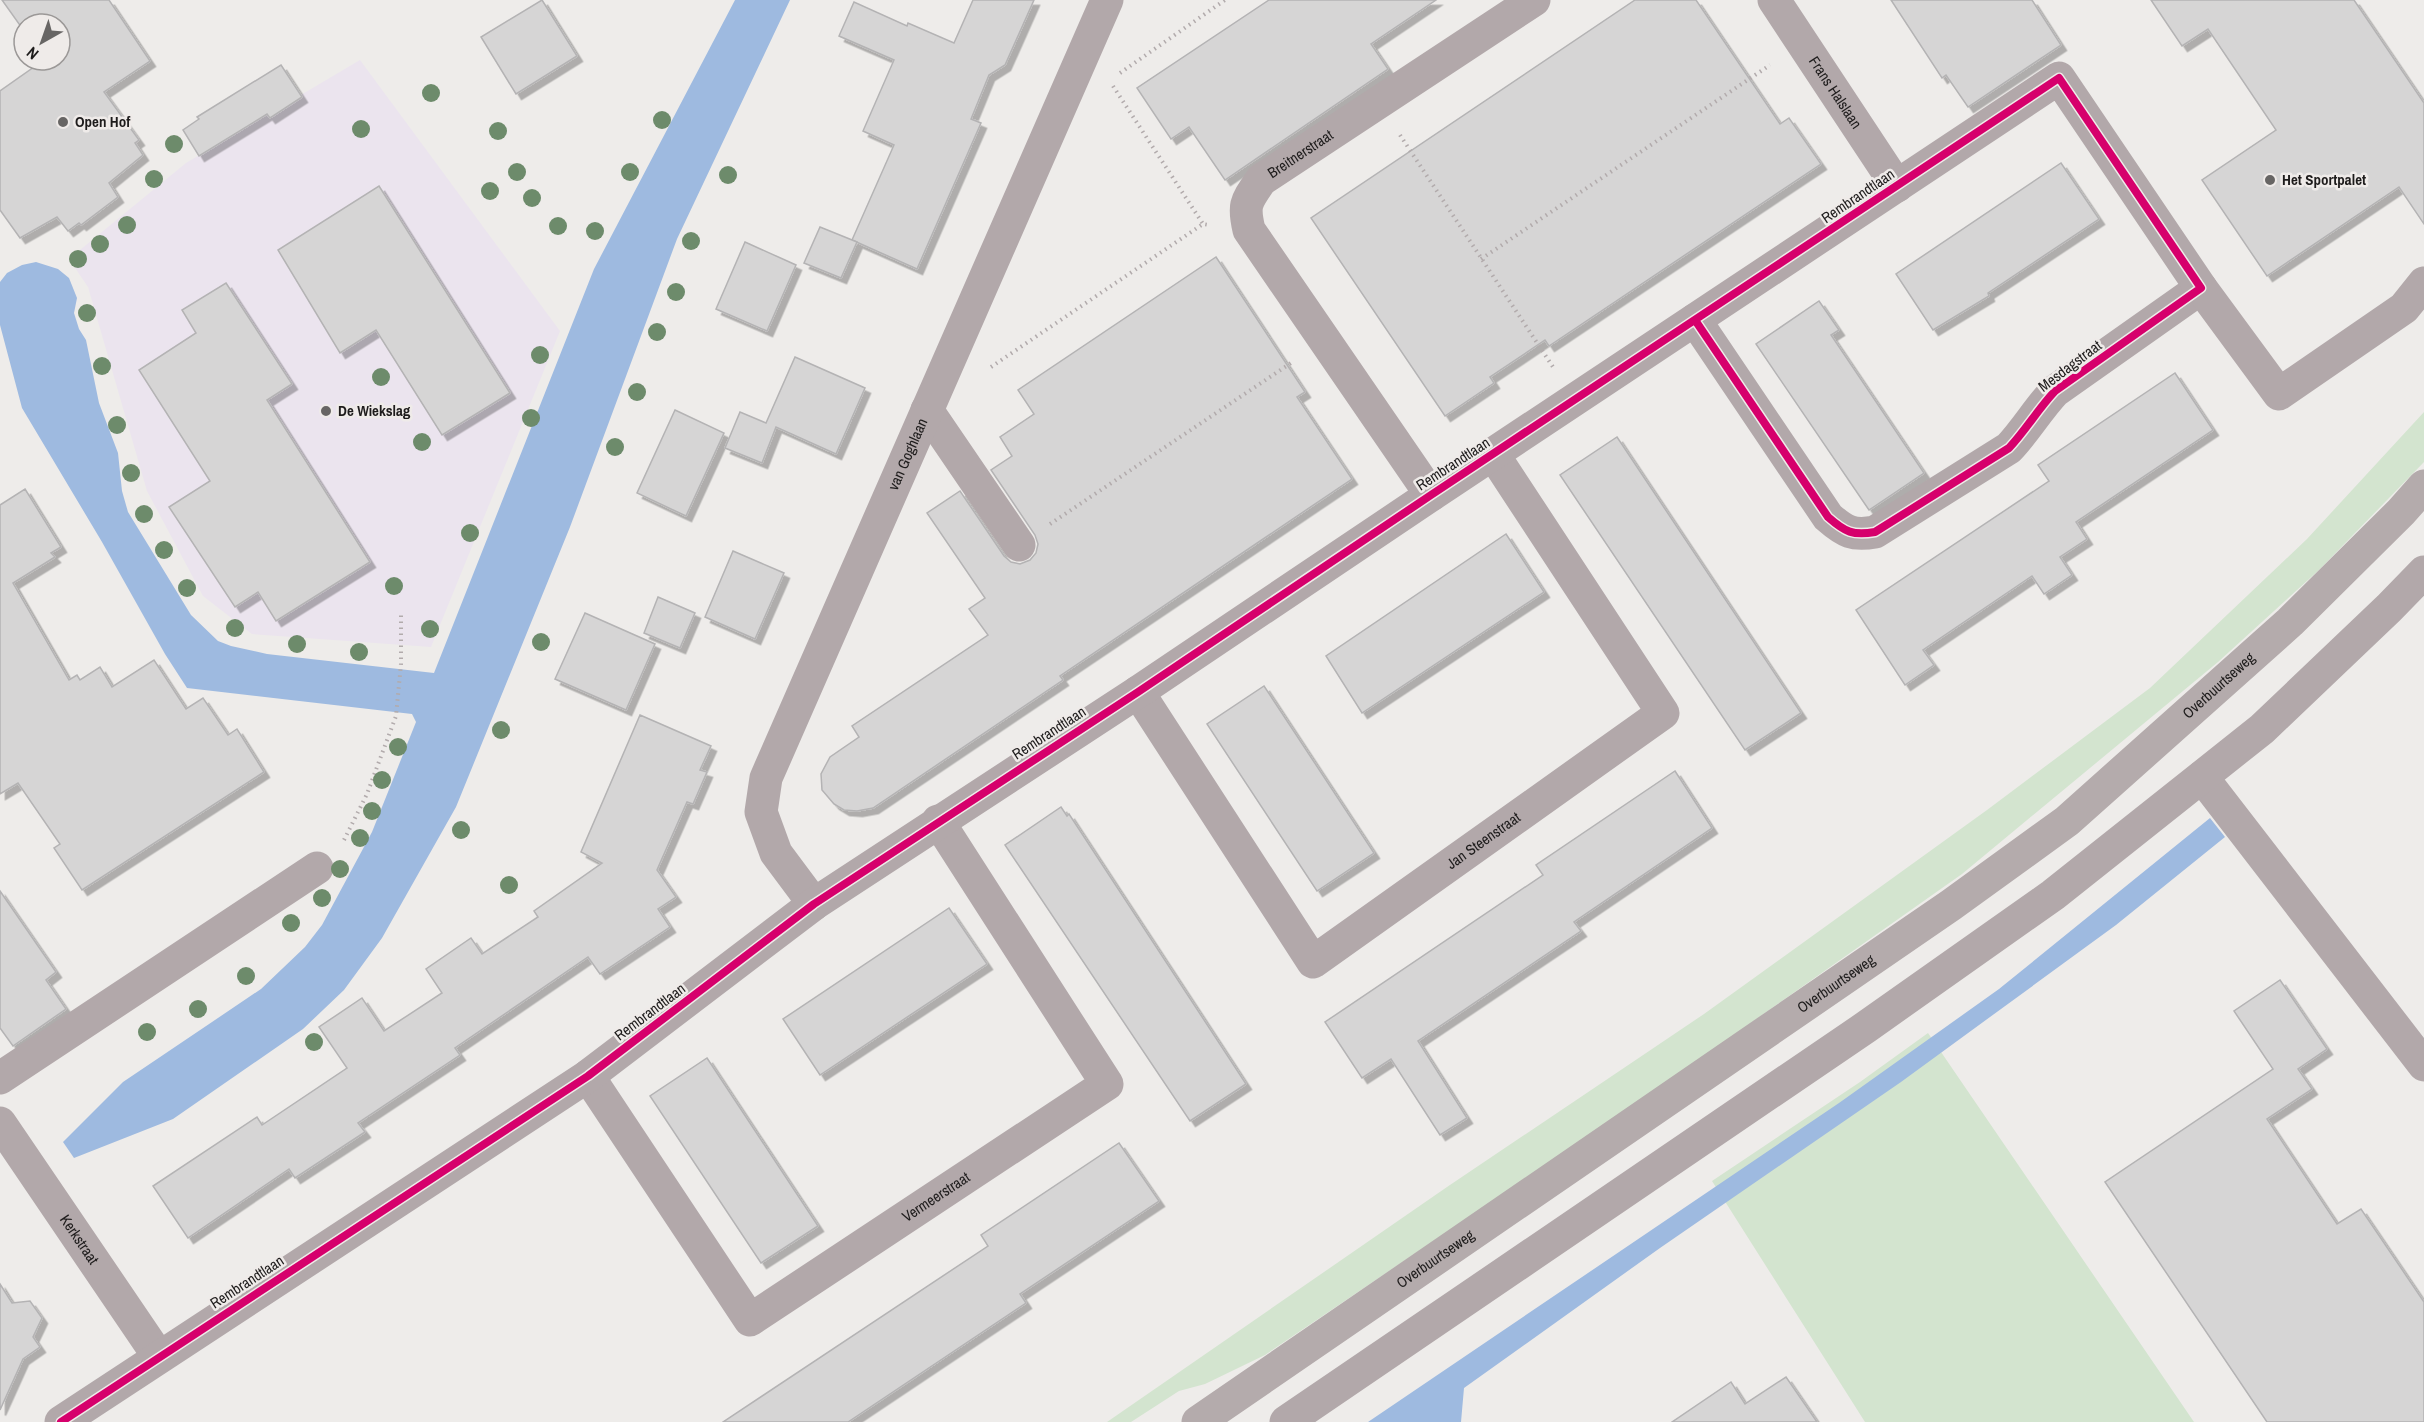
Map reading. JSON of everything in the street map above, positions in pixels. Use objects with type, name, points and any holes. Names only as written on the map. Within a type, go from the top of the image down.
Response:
[{"type":"main road","name":"Overbuurtseweg","points":[[1198,1422],[1922,925],[2067,821],[2290,622],[2401,512],[2424,486]]},
{"type":"street","name":"van Goghlaan","points":[[814,903],[776,853],[761,812],[766,778],[1107,0]]},
{"type":"street","name":"Breitnerstraat","points":[[1249,230],[1244,211],[1261,180],[1534,0]]},
{"type":"street","name":"Frans Halslaan","points":[[1774,0],[1898,186]]},
{"type":"street","name":"Rembrandtlaan","points":[[61,1422],[95,1412],[159,1357],[588,1076],[814,903],[1138,692],[2060,78],[2202,288]]},
{"type":"street","points":[[1249,230],[1431,495]]},
{"type":"street","points":[[2202,288],[2279,394],[2404,308],[2424,283]]},
{"type":"street","name":"Mesdagstraat","points":[[1695,320],[1828,518],[1858,535],[1875,532],[2009,448],[2023,433],[2039,407],[2055,391],[2202,288]]},
{"type":"street","points":[[927,411],[1019,545]]},
{"type":"street","name":"Jan Steenstraat","points":[[1138,692],[1313,962],[1663,713],[1493,454]]},
{"type":"street","points":[[1286,1422],[1866,1027],[2053,895],[2262,729],[2424,572]]},
{"type":"street","points":[[2202,777],[2424,1065]]},
{"type":"street","name":"Vermeerstraat","points":[[588,1076],[750,1320],[1107,1084],[938,821]]},
{"type":"street","points":[[0,1078],[317,868]]},
{"type":"street","name":"Kerkstraat","points":[[9,1136],[159,1357]]},
{"type":"path","points":[[1119,74],[1225,0]]},
{"type":"path","points":[[1481,259],[1802,43]]},
{"type":"path","points":[[1109,81],[1203,224]]},
{"type":"path","points":[[1378,103],[1575,400]]},
{"type":"path","points":[[986,370],[1203,224],[1249,230]]},
{"type":"path","points":[[1019,545],[1324,341]]},
{"type":"path","points":[[317,868],[341,845],[367,794],[396,716],[401,664],[401,615]]},
{"type":"shaded area","name":"De Wiekslag","points":[[360,60],[560,331],[431,647],[252,634],[203,596],[147,491],[88,287],[69,259],[186,163]]},
{"type":"green space","points":[[2424,412],[2424,462],[2319,570],[2218,662],[1962,874],[1643,1099],[1265,1355],[1205,1384],[1179,1391],[1131,1422],[1107,1422],[1447,1187],[1704,1014],[1987,810],[2150,688],[2307,539]]},
{"type":"green space","points":[[1928,1033],[2194,1422],[1865,1422],[1712,1181],[1860,1082]]},
{"type":"water","points":[[735,0],[790,0],[677,239],[570,527],[456,807],[382,938],[344,990],[303,1029],[173,1119],[74,1158],[63,1142],[123,1082],[261,989],[305,947],[322,925],[372,832],[416,722],[412,714],[187,688],[22,408],[0,325],[0,282],[7,273],[22,265],[36,262],[58,269],[69,278],[77,298],[74,313],[79,329],[86,340],[99,403],[118,453],[122,491],[128,512],[191,615],[218,641],[267,654],[434,673],[594,269]]},
{"type":"water","points":[[2210,818],[2225,837],[2116,925],[1901,1082],[1660,1248],[1464,1388],[1461,1422],[1368,1422],[1839,1103],[1999,989]]},
{"type":"building","name":"Open Hof","points":[[2,0],[109,0],[150,61],[104,92],[139,140],[135,143],[143,155],[109,183],[118,197],[81,225],[79,223],[68,231],[57,217],[20,238],[0,210],[0,91],[27,72],[72,72],[72,12],[12,12],[12,14]]},
{"type":"building","points":[[542,0],[577,56],[516,94],[481,37]]},
{"type":"building","points":[[973,0],[1034,0],[1005,65],[989,75],[971,119],[981,123],[917,269],[852,240],[894,145],[863,131],[894,60],[839,36],[854,2],[907,26],[908,23],[954,43]]},
{"type":"building","points":[[1269,0],[1436,0],[1371,44],[1388,69],[1225,180],[1189,127],[1171,139],[1137,88]]},
{"type":"building","points":[[1635,0],[1696,0],[1780,124],[1789,118],[1821,164],[1549,346],[1545,340],[1490,377],[1494,383],[1445,416],[1311,218]]},
{"type":"building","points":[[1891,0],[2032,0],[2061,45],[1968,107],[1946,75],[1942,78]]},
{"type":"building","points":[[2151,0],[2354,0],[2424,103],[2424,224],[2399,187],[2267,276],[2202,180],[2276,130],[2208,29],[2182,46]]},
{"type":"building","points":[[281,65],[302,97],[270,118],[267,114],[199,156],[183,130],[199,119],[197,117]]},
{"type":"building","points":[[2061,163],[2099,219],[1988,293],[1989,296],[1933,330],[1896,274]]},
{"type":"building","points":[[379,186],[510,393],[442,435],[376,330],[340,353],[278,250]]},
{"type":"building","points":[[820,227],[857,242],[841,278],[804,263]]},
{"type":"building","points":[[745,242],[796,265],[767,331],[716,309]]},
{"type":"building","points":[[1216,257],[1305,392],[1297,397],[1352,479],[1060,676],[1063,680],[873,808],[857,811],[844,810],[834,804],[822,790],[821,774],[830,757],[859,737],[852,726],[988,635],[969,609],[985,598],[927,513],[960,491],[1004,556],[1011,562],[1020,564],[1030,560],[1036,553],[1038,544],[1035,535],[991,470],[1012,456],[1000,437],[1034,414],[1018,390]]},
{"type":"building","points":[[226,283],[292,384],[267,400],[370,562],[276,621],[258,592],[235,607],[169,507],[210,481],[139,370],[196,333],[182,310]]},
{"type":"building","points":[[1819,301],[1839,330],[1831,335],[1924,473],[1869,510],[1756,344]]},
{"type":"building","points":[[795,357],[865,388],[836,454],[776,427],[762,463],[725,448],[740,412],[766,423]]},
{"type":"building","points":[[2175,373],[2213,430],[2076,522],[2087,539],[2060,557],[2072,575],[2044,594],[2032,576],[1923,650],[1934,665],[1905,685],[1856,610],[2049,481],[2038,465]]},
{"type":"building","points":[[675,410],[724,433],[686,516],[637,493]]},
{"type":"building","points":[[1617,437],[1801,713],[1745,750],[1560,475]]},
{"type":"building","points":[[25,489],[61,547],[51,553],[55,557],[13,583],[69,680],[77,675],[80,680],[100,667],[112,687],[154,660],[186,709],[203,698],[228,735],[237,729],[264,772],[82,890],[54,848],[60,844],[18,783],[0,794],[0,505]]},
{"type":"building","points":[[1506,534],[1544,592],[1362,713],[1326,656]]},
{"type":"building","points":[[733,551],[784,573],[755,639],[705,617]]},
{"type":"building","points":[[658,597],[695,613],[680,648],[644,633]]},
{"type":"building","points":[[585,613],[655,644],[626,710],[555,679]]},
{"type":"building","points":[[1264,686],[1374,853],[1317,891],[1207,724]]},
{"type":"building","points":[[640,715],[711,746],[700,770],[707,772],[693,804],[687,802],[657,870],[676,897],[658,909],[670,927],[600,974],[588,957],[455,1048],[460,1055],[358,1123],[365,1132],[295,1178],[289,1169],[188,1238],[153,1186],[257,1117],[262,1125],[347,1068],[319,1027],[362,998],[384,1031],[442,993],[426,969],[471,938],[482,954],[538,917],[534,911],[602,863],[581,852]]},
{"type":"building","points":[[1675,771],[1712,828],[1574,922],[1581,931],[1418,1041],[1467,1118],[1440,1135],[1391,1059],[1362,1078],[1325,1022],[1543,875],[1536,865]]},
{"type":"building","points":[[1061,807],[1067,816],[1069,814],[1246,1084],[1190,1121],[1005,845]]},
{"type":"building","points":[[0,891],[56,972],[46,980],[66,1009],[13,1046],[0,1028]]},
{"type":"building","points":[[949,908],[987,964],[820,1075],[783,1019]]},
{"type":"building","points":[[2280,980],[2327,1049],[2298,1069],[2312,1089],[2267,1119],[2337,1224],[2361,1209],[2424,1302],[2424,1422],[2267,1422],[2105,1182],[2273,1069],[2234,1011]]},
{"type":"building","points":[[707,1058],[818,1226],[761,1263],[650,1096]]},
{"type":"building","points":[[1119,1143],[1159,1201],[1020,1294],[1026,1303],[848,1422],[723,1422],[988,1246],[981,1235]]},
{"type":"building","points":[[0,1284],[12,1303],[30,1301],[42,1318],[33,1337],[40,1347],[23,1359],[0,1410]]},
{"type":"building","points":[[1786,1377],[1817,1422],[1672,1422],[1731,1382],[1745,1404]]},
{"type":"cycle path","points":[[61,1422],[588,1076],[814,904],[1138,692],[1431,495],[2059,78],[2201,288],[2055,391],[2009,448],[1875,532],[1867,533],[1850,532],[1828,517],[1695,320]]},
{"type":"place","name":"Open Hof","points":[[63,122]]},
{"type":"place","name":"Het Sportpalet","points":[[2270,180]]},
{"type":"place","name":"De Wiekslag","points":[[326,411]]}]
